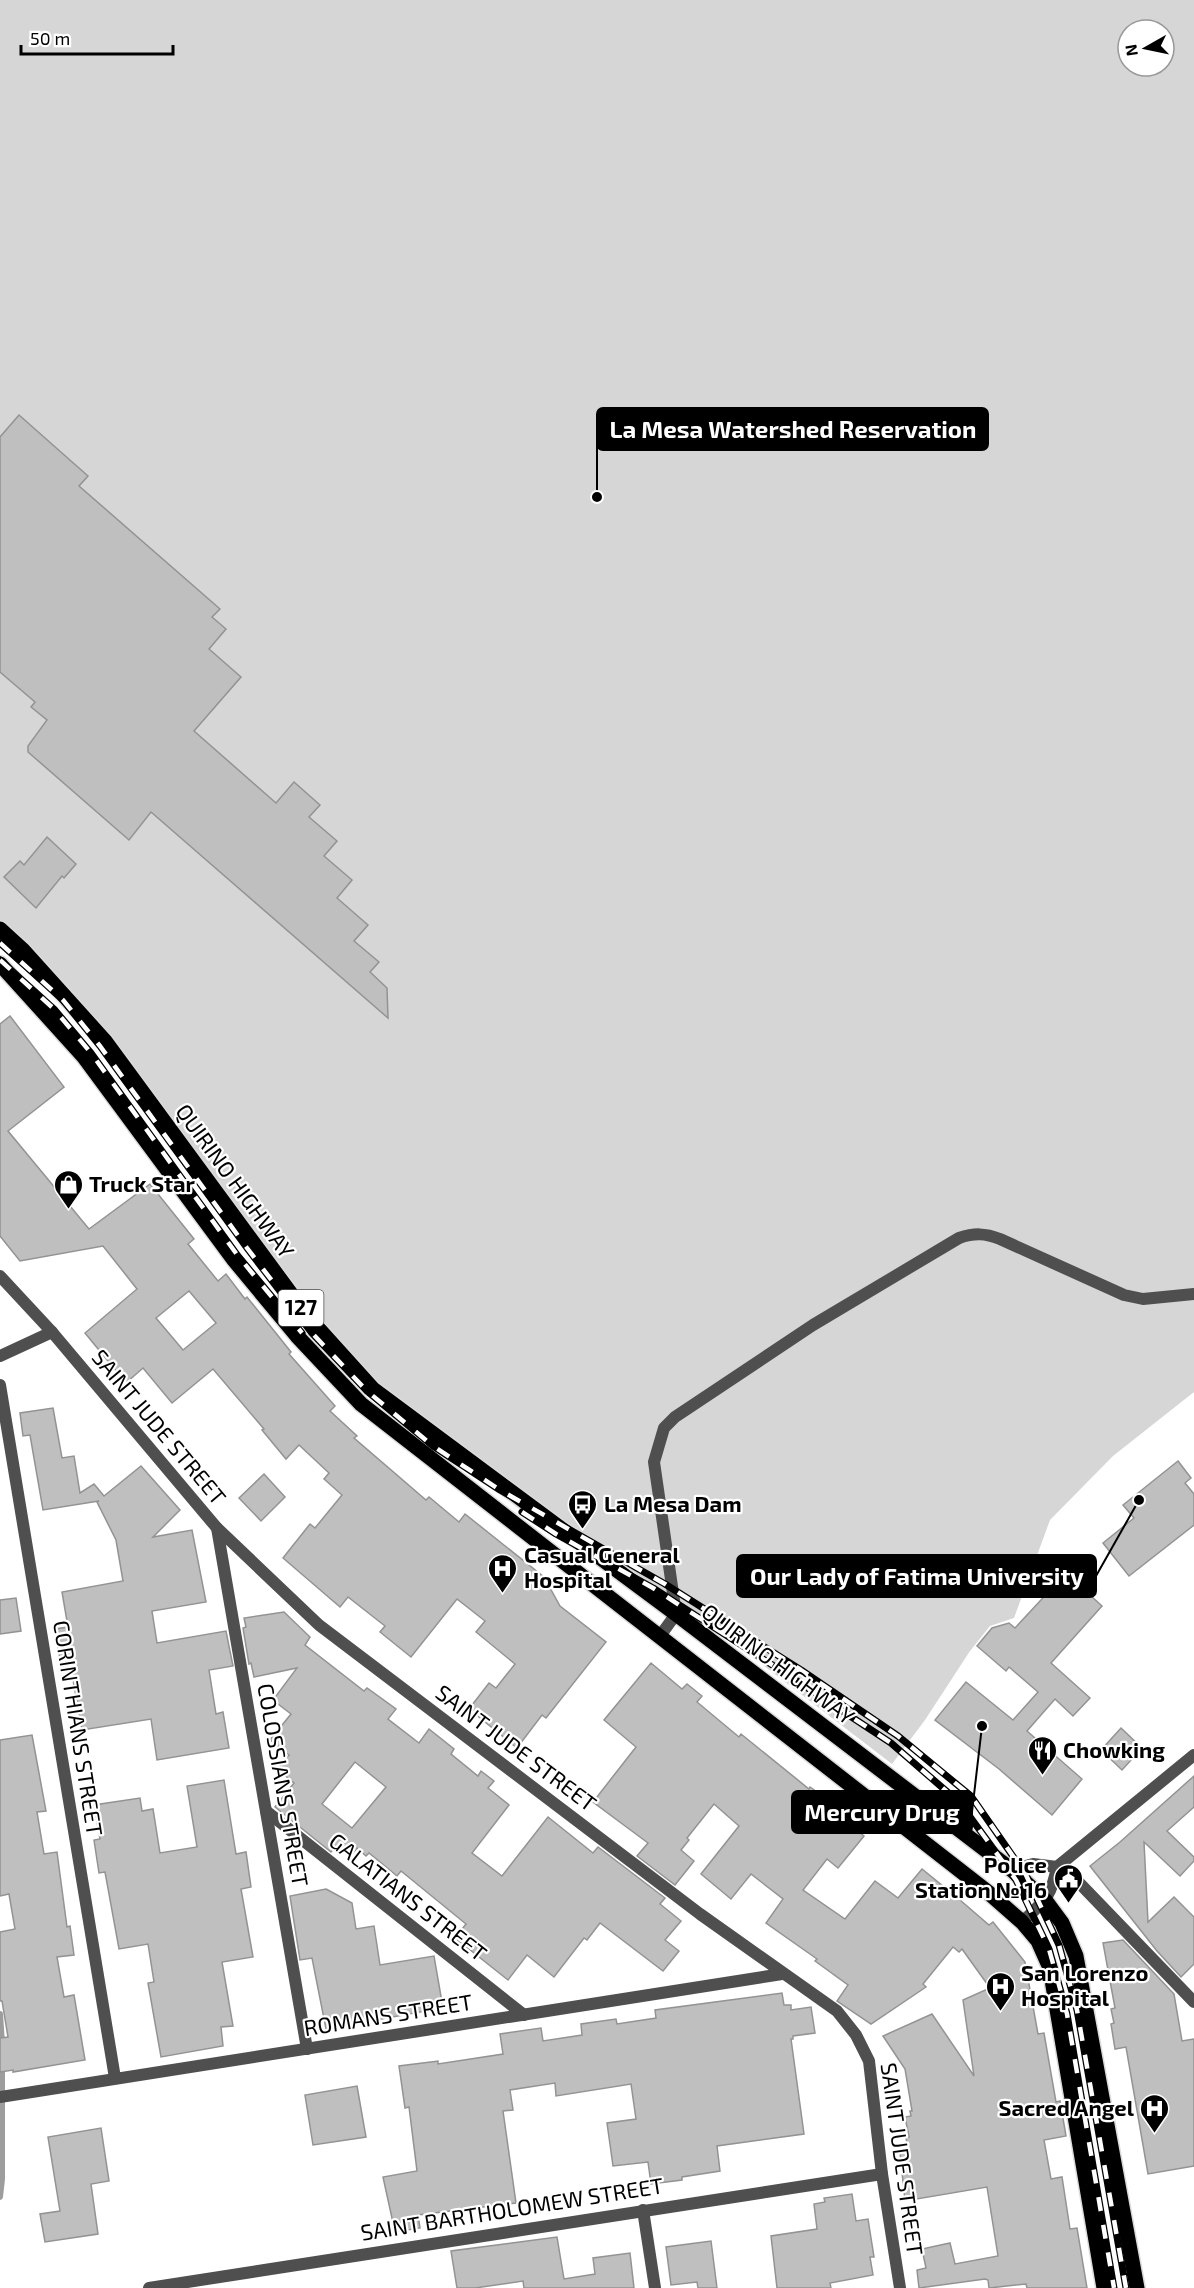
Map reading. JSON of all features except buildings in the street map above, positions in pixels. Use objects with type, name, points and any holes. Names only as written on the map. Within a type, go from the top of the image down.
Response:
[{"type":"main road","name":"QUIRINO HIGHWAY","points":[[0,929],[30,958],[105,1041],[308,1317],[373,1389],[676,1614],[1012,1870],[1045,1900],[1062,1923],[1076,1956],[1137,2288]]},
{"type":"main road","name":"QUIRINO HIGHWAY","points":[[0,964],[84,1057],[234,1260],[297,1336],[347,1390],[387,1426],[660,1636],[1023,1922],[1038,1941],[1050,1968],[1104,2288]]},
{"type":"street","points":[[660,1636],[676,1614],[654,1461],[664,1428],[675,1418],[813,1324],[959,1238],[974,1234],[987,1234],[1000,1239],[1124,1295],[1143,1299],[1194,1294]]},
{"type":"street","name":"SAINT JUDE STREET","points":[[0,1276],[52,1332],[217,1528],[319,1625],[782,1974],[837,2011],[869,2061],[882,2174],[900,2288]]},
{"type":"street","points":[[0,1356],[52,1332]]},
{"type":"street","name":"CORINTHIANS STREET","points":[[0,1385],[115,2078]]},
{"type":"street","name":"COLOSSIANS STREET","points":[[217,1528],[307,2049]]},
{"type":"street","points":[[1023,1922],[1045,1900],[1053,1887],[1059,1865],[1194,1755]]},
{"type":"street","name":"GALATIANS STREET","points":[[266,1812],[524,2015]]},
{"type":"street","points":[[1012,1870],[1033,1864],[1059,1865],[1194,2002]]},
{"type":"street","name":"ROMANS STREET","points":[[0,2097],[782,1974]]},
{"type":"street","name":"SAINT BARTHOLOMEW STREET","points":[[148,2288],[882,2174]]},
{"type":"street","points":[[643,2210],[655,2288]]},
{"type":"shaded area","points":[[0,0],[1194,0],[1194,1392],[1113,1456],[1050,1520],[1014,1618],[990,1626],[970,1651],[925,1720],[892,1764],[673,1596],[676,1614],[349,1363],[105,1041],[0,929]]},
{"type":"waterway","points":[[0,2014],[2,2043]]},
{"type":"waterway","points":[[0,2197],[2,2066]]},
{"type":"railway","points":[[0,943],[63,1000],[100,1046],[311,1332],[367,1391],[433,1446],[500,1490],[665,1584],[801,1670],[898,1736],[971,1796],[1026,1875],[1059,1945],[1077,2010],[1126,2288]]},
{"type":"railway","points":[[0,960],[54,1009],[91,1053],[238,1256],[302,1333]]},
{"type":"railway","points":[[522,1512],[556,1534],[653,1588],[891,1743],[960,1803],[1016,1880],[1049,1949],[1067,2014],[1114,2288]]},
{"type":"place","name":"La Mesa Watershed Reservation","points":[[597,497]]},
{"type":"place","name":"Truck Star","points":[[68,1210]]},
{"type":"place","name":"Our Lady of Fatima University","points":[[1139,1500]]},
{"type":"place","name":"La Mesa Dam","points":[[583,1530]]},
{"type":"place","name":"Casual General Hospital","points":[[503,1594]]},
{"type":"place","name":"Mercury Drug","points":[[982,1726]]},
{"type":"place","name":"Chowking","points":[[1042,1776]]},
{"type":"place","name":"Police Station № 16","points":[[1068,1904]]},
{"type":"place","name":"San Lorenzo Hospital","points":[[1000,2012]]},
{"type":"place","name":"Sacred Angel","points":[[1155,2134]]}]
